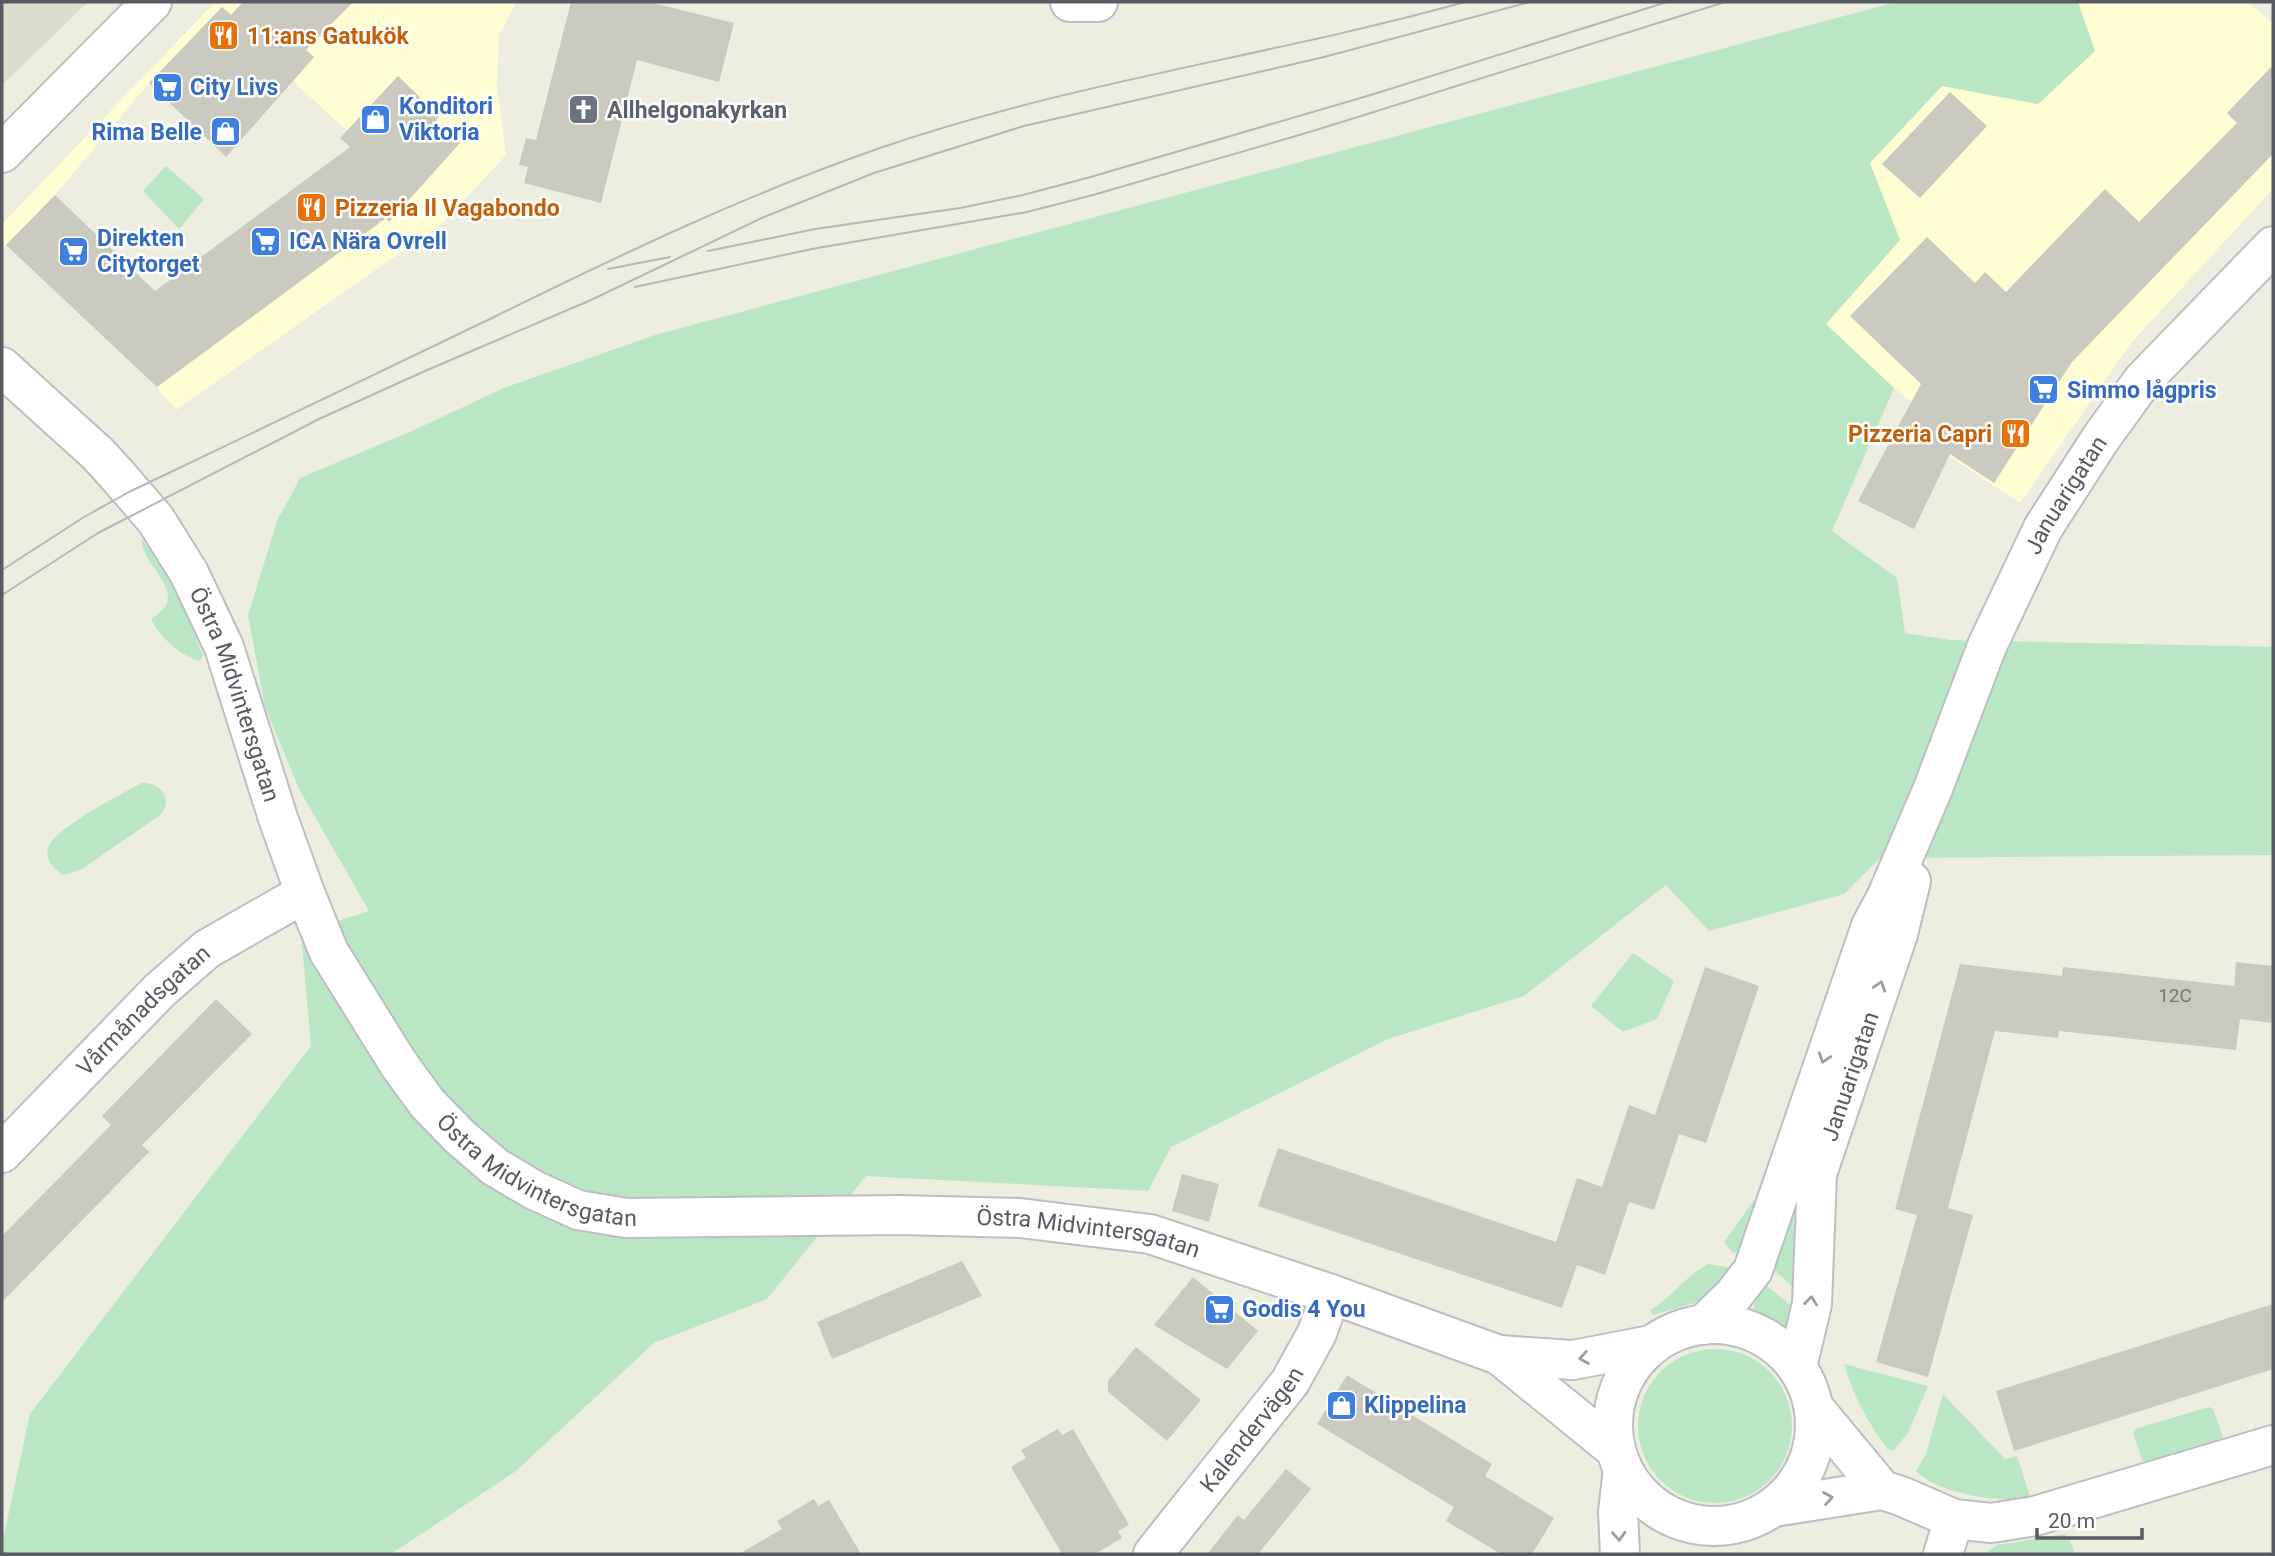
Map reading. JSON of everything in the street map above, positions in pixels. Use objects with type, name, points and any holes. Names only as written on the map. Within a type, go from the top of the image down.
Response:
[{"type":"street","points":[[2,153],[152,2]]},
{"type":"street","points":[[1070,2],[1098,2]]},
{"type":"street","name":"Januarigatan","points":[[1703,1325],[1733,1296],[1753,1270],[1871,926],[1886,898],[1932,791],[1987,646],[2043,528],[2101,438],[2143,380],[2273,246]]},
{"type":"street","name":"Östra Midvintersgatan","points":[[2,367],[98,454],[118,476],[156,520],[189,573],[224,647],[278,818],[329,952],[398,1063],[427,1103],[460,1137],[495,1167],[534,1190],[578,1210],[626,1218],[900,1215],[1020,1218],[1150,1234],[1331,1294],[1499,1355],[1573,1360],[1651,1345]]},
{"type":"street","name":"Januarigatan","points":[[1797,1367],[1812,1304],[1817,1174],[1898,934],[1932,791]]},
{"type":"street","name":"Vårmånadsgatan","points":[[2,1153],[159,991],[207,949],[305,893]]},
{"type":"street","name":"Kalendervägen","points":[[1153,1554],[1290,1382],[1317,1333],[1331,1294]]},
{"type":"street","points":[[1619,1460],[1633,1485],[1660,1511],[1677,1519],[1695,1525],[1714,1526],[1751,1519],[1774,1507],[1794,1487],[1808,1463],[1814,1436],[1814,1408],[1808,1387],[1797,1367],[1778,1348],[1756,1333],[1730,1325],[1703,1325],[1676,1331],[1651,1345],[1631,1366],[1618,1392],[1613,1420],[1619,1460],[1620,1554]]},
{"type":"street","name":"Östra Midvintersgatan","points":[[1499,1355],[1619,1460]]},
{"type":"street","points":[[1814,1408],[1882,1490]]},
{"type":"street","points":[[1774,1507],[1882,1490],[1954,1518],[1991,1523],[2035,1516],[2273,1445]]},
{"type":"street","points":[[1943,1554],[1954,1518]]},
{"type":"street","points":[[1687,1554],[1714,1526]]},
{"type":"shaded area","points":[[2,2],[88,2],[2,85]]},
{"type":"shaded area","points":[[215,2],[243,2],[231,15],[222,8],[149,83],[55,195],[2,250],[2,224]]},
{"type":"shaded area","points":[[353,2],[517,2],[499,35],[497,86],[506,155],[444,222],[176,410],[157,387],[407,202],[460,143],[436,120],[439,116],[398,76],[347,131],[293,81],[314,58],[306,50]]},
{"type":"shaded area","points":[[1896,2],[2078,2],[2095,51],[2038,104],[1942,86],[1870,163],[1900,240],[1826,324],[1894,388],[1832,531],[1897,578],[1905,633],[1951,640],[2273,647],[2273,855],[1880,858],[1844,894],[1709,931],[1666,885],[1524,996],[1388,1039],[1171,1147],[1148,1191],[866,1176],[767,1299],[654,1343],[516,1471],[391,1554],[2,1554],[30,1414],[311,1046],[301,933],[369,911],[299,789],[265,707],[248,615],[279,515],[300,478],[412,431],[504,388],[655,335]]},
{"type":"shaded area","points":[[2078,2],[2248,2],[2273,23],[2273,189],[2132,342],[2020,503],[1946,454],[1949,432],[1894,388],[1826,324],[1900,240],[1870,163],[1942,86],[2039,104],[2095,51]]},
{"type":"shaded area","points":[[166,166],[204,199],[179,229],[143,191]]},
{"type":"shaded area","points":[[141,539],[177,594],[203,656],[200,661],[171,645],[151,619],[167,604],[168,596],[162,580],[145,553]]},
{"type":"shaded area","points":[[142,783],[155,785],[163,793],[166,803],[160,815],[82,869],[64,875],[56,869],[47,853],[56,836],[92,810]]},
{"type":"shaded area","points":[[1633,953],[1674,981],[1657,1019],[1623,1032],[1591,1006]]},
{"type":"shaded area","points":[[1762,1189],[1747,1253],[1733,1253],[1724,1242]]},
{"type":"shaded area","points":[[1793,1212],[1796,1290],[1770,1266]]},
{"type":"shaded area","points":[[1708,1264],[1733,1268],[1711,1298],[1653,1315],[1650,1310]]},
{"type":"shaded area","points":[[1763,1283],[1798,1311],[1792,1328],[1777,1324],[1752,1311]]},
{"type":"shaded area","points":[[1715,1349],[1744,1355],[1769,1372],[1786,1397],[1792,1426],[1786,1455],[1769,1480],[1744,1497],[1715,1503],[1686,1497],[1661,1480],[1644,1455],[1638,1426],[1644,1397],[1661,1372],[1686,1355]]},
{"type":"shaded area","points":[[1844,1364],[1928,1386],[1908,1433],[1893,1451],[1887,1448],[1867,1419]]},
{"type":"shaded area","points":[[1943,1394],[2005,1459],[2017,1456],[2030,1496],[2003,1499],[1970,1495],[1938,1485],[1916,1471],[1926,1454]]},
{"type":"shaded area","points":[[2209,1407],[2213,1409],[2223,1437],[2220,1440],[2146,1464],[2133,1434],[2135,1429]]},
{"type":"shaded area","points":[[2065,1534],[2075,1554],[1984,1554],[1997,1545]]},
{"type":"building","points":[[243,2],[353,2],[306,50],[314,57],[226,157],[149,83],[222,7],[231,15]]},
{"type":"building","name":"Allhelgonakyrkan","points":[[571,2],[649,2],[734,23],[719,82],[637,60],[601,203],[524,183],[528,167],[519,165],[526,138],[536,140]]},
{"type":"building","points":[[2273,65],[2273,154],[2072,362],[1994,483],[1950,454],[1914,529],[1858,501],[1921,384],[1850,316],[1927,237],[1975,283],[1985,272],[2006,292],[2105,189],[2139,222],[2237,123],[2227,113]]},
{"type":"building","points":[[398,76],[439,116],[436,120],[460,143],[389,222],[386,218],[157,387],[6,245],[55,195],[155,291],[350,147],[340,138]]},
{"type":"building","points":[[1950,92],[1987,126],[1920,198],[1882,164]]},
{"type":"building","points":[[2236,962],[2273,966],[2273,1023],[2240,1019],[2236,1050],[2059,1031],[2058,1038],[1995,1031],[1948,1208],[1973,1215],[1928,1377],[1876,1362],[1917,1215],[1895,1209],[1960,964],[2062,976],[2063,967],[2234,986]]},
{"type":"building","points":[[1705,967],[1759,986],[1706,1143],[1679,1134],[1654,1210],[1629,1202],[1605,1275],[1577,1265],[1562,1308],[1258,1206],[1278,1148],[1556,1242],[1577,1178],[1602,1187],[1629,1105],[1655,1115]]},
{"type":"building","points":[[216,999],[252,1034],[142,1145],[149,1152],[2,1302],[2,1236],[111,1125],[102,1116]]},
{"type":"building","points":[[1182,1174],[1219,1184],[1209,1222],[1172,1211]]},
{"type":"building","points":[[962,1261],[982,1296],[832,1359],[817,1322]]},
{"type":"building","points":[[1193,1277],[1258,1331],[1227,1369],[1154,1325]]},
{"type":"building","points":[[2273,1304],[2273,1369],[2014,1451],[1996,1391]]},
{"type":"building","points":[[1136,1347],[1201,1400],[1167,1441],[1108,1392],[1108,1381]]},
{"type":"building","points":[[1347,1375],[1492,1464],[1485,1476],[1554,1518],[1532,1554],[1501,1554],[1446,1521],[1454,1507],[1317,1424]]},
{"type":"building","points":[[1058,1429],[1062,1435],[1073,1429],[1129,1525],[1118,1531],[1122,1538],[1095,1554],[1062,1554],[1011,1467],[1026,1458],[1021,1450]]},
{"type":"building","points":[[1286,1469],[1311,1489],[1258,1554],[1207,1554],[1238,1515],[1244,1520]]},
{"type":"building","points":[[814,1499],[818,1506],[829,1500],[861,1554],[739,1554],[782,1529],[777,1521]]},
{"type":"tram line","points":[[2,570],[84,517],[129,492],[635,249],[781,185],[880,148],[1025,105],[1465,2]]},
{"type":"tram line","points":[[2,595],[98,533],[319,419],[591,300],[764,217],[874,173],[1024,126],[1324,57],[1530,2]]},
{"type":"tram line","points":[[708,251],[815,229],[960,208],[1023,195],[1374,94],[1667,2]]},
{"type":"tram line","points":[[635,287],[812,249],[1027,212],[1093,195],[1313,131],[1725,2]]},
{"type":"tram line","points":[[608,269],[670,257]]},
{"type":"place","name":"11:ans Gatukök","points":[[224,36]]},
{"type":"place","name":"City Livs","points":[[167,87]]},
{"type":"place","name":"Allhelgonakyrkan","points":[[584,110]]},
{"type":"place","name":"Konditori Viktoria","points":[[376,119]]},
{"type":"place","name":"Rima Belle","points":[[225,132]]},
{"type":"place","name":"Pizzeria Il Vagabondo","points":[[312,208]]},
{"type":"place","name":"ICA Nära Ovrell","points":[[266,241]]},
{"type":"place","name":"Direkten Citytorget","points":[[74,251]]},
{"type":"place","name":"Simmo lågpris","points":[[2044,390]]},
{"type":"place","name":"Pizzeria Capri","points":[[2015,434]]},
{"type":"place","name":"Godis 4 You","points":[[1219,1309]]},
{"type":"place","name":"Klippelina","points":[[1341,1405]]}]
